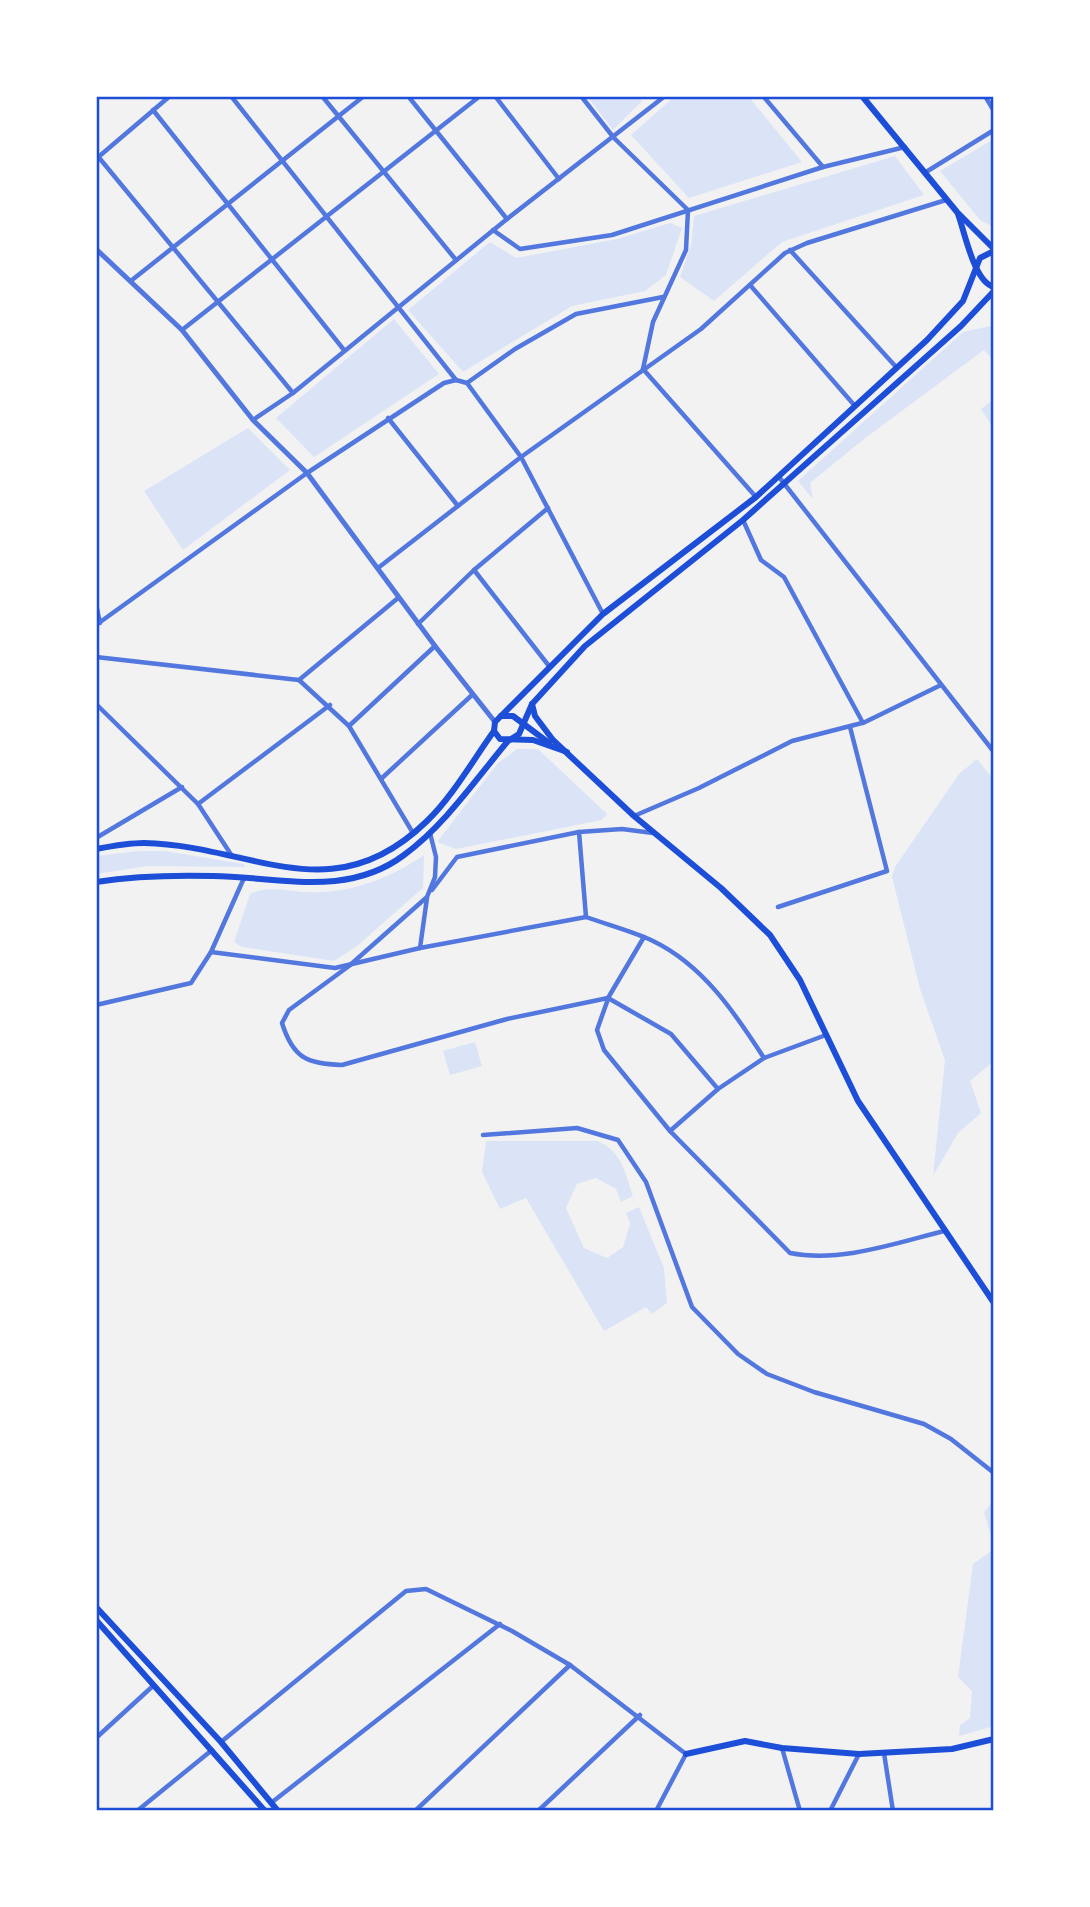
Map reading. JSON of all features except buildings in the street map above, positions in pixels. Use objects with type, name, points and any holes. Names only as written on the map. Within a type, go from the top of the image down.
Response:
[{"type":"main road","points":[[567,752],[533,740],[500,739],[495,731],[495,722],[603,614],[779,477],[897,368],[962,301],[980,258],[994,250],[957,212],[862,96]]},
{"type":"main road","points":[[96,882],[212,876],[314,884],[346,880],[390,864],[417,844],[430,833],[508,741],[519,734],[521,723],[532,704],[585,646],[743,520],[951,335],[994,289],[981,281],[957,212]]},
{"type":"main road","points":[[532,704],[535,716],[544,730],[634,816],[721,888],[770,935],[800,980],[858,1101],[994,1303]]},
{"type":"main road","points":[[501,716],[513,716],[556,749]]},
{"type":"main road","points":[[96,849],[143,843],[299,869],[348,868],[371,860],[414,833],[438,809],[495,731]]},
{"type":"main road","points":[[96,1607],[221,1742],[278,1811]]},
{"type":"main road","points":[[96,1620],[213,1749],[265,1811]]},
{"type":"main road","points":[[686,1754],[745,1741],[782,1748],[859,1754],[952,1749],[994,1739]]},
{"type":"main road","points":[[213,1749],[221,1742]]},
{"type":"street","points":[[170,96],[97,157],[217,305],[293,393]]},
{"type":"street","points":[[231,96],[456,380]]},
{"type":"street","points":[[322,96],[456,260]]},
{"type":"street","points":[[131,281],[364,96]]},
{"type":"street","points":[[408,96],[507,219]]},
{"type":"street","points":[[182,330],[480,96]]},
{"type":"street","points":[[495,96],[559,179]]},
{"type":"street","points":[[581,96],[614,138],[688,210],[686,250],[653,322],[643,369]]},
{"type":"street","points":[[763,96],[822,167]]},
{"type":"street","points":[[985,96],[994,111]]},
{"type":"street","points":[[253,420],[293,393],[662,97]]},
{"type":"street","points":[[153,110],[344,350]]},
{"type":"street","points":[[926,172],[994,130]]},
{"type":"street","points":[[493,230],[520,249],[612,235],[822,167],[905,146]]},
{"type":"street","points":[[378,568],[521,457],[701,329],[790,250],[947,199]]},
{"type":"street","points":[[96,249],[182,330],[253,420],[307,473],[418,624],[495,722]]},
{"type":"street","points":[[790,250],[897,368]]},
{"type":"street","points":[[750,285],[855,406]]},
{"type":"street","points":[[467,383],[515,349],[576,314],[663,297]]},
{"type":"street","points":[[643,369],[755,497]]},
{"type":"street","points":[[98,624],[307,473],[444,383],[456,380],[467,383],[521,457],[603,614]]},
{"type":"street","points":[[388,418],[458,506]]},
{"type":"street","points":[[779,477],[994,752]]},
{"type":"street","points":[[418,624],[474,570],[548,508]]},
{"type":"street","points":[[743,520],[761,560],[784,577],[863,723]]},
{"type":"street","points":[[474,570],[549,666]]},
{"type":"street","points":[[299,680],[398,597]]},
{"type":"street","points":[[96,604],[98,624]]},
{"type":"street","points":[[349,726],[435,646]]},
{"type":"street","points":[[96,657],[299,680],[330,705],[349,726],[414,833]]},
{"type":"street","points":[[634,816],[699,788],[792,741],[863,723],[941,685]]},
{"type":"street","points":[[382,778],[472,695]]},
{"type":"street","points":[[96,704],[198,804],[233,857]]},
{"type":"street","points":[[198,804],[330,705]]},
{"type":"street","points":[[778,907],[887,871],[850,727]]},
{"type":"street","points":[[96,838],[182,787]]},
{"type":"street","points":[[654,833],[622,829],[579,832],[457,857],[427,897],[349,966],[289,1010],[282,1023],[287,1039],[300,1056],[315,1064],[342,1065],[508,1019],[608,998],[671,1034],[718,1090]]},
{"type":"street","points":[[579,832],[586,917]]},
{"type":"street","points":[[420,948],[427,897],[435,877],[436,857],[430,833]]},
{"type":"street","points":[[96,1005],[191,983],[211,952],[244,877]]},
{"type":"street","points":[[211,952],[335,968],[420,948],[586,917],[643,937],[685,962],[709,983],[739,1020],[764,1058]]},
{"type":"street","points":[[643,937],[608,998],[597,1030],[600,1041],[670,1131],[790,1253],[808,1256],[871,1250],[944,1231]]},
{"type":"street","points":[[670,1131],[718,1090],[764,1058],[826,1035]]},
{"type":"street","points":[[483,1135],[577,1128],[618,1140],[646,1182],[692,1307],[738,1354],[767,1374],[814,1392],[924,1424],[951,1439],[994,1473]]},
{"type":"street","points":[[221,1742],[406,1591],[426,1589],[500,1624],[570,1665],[639,1715],[686,1754],[656,1811]]},
{"type":"street","points":[[271,1803],[500,1624]]},
{"type":"street","points":[[415,1811],[570,1665]]},
{"type":"street","points":[[96,1738],[154,1685]]},
{"type":"street","points":[[538,1811],[639,1715]]},
{"type":"street","points":[[782,1748],[800,1811]]},
{"type":"street","points":[[137,1811],[213,1749]]},
{"type":"street","points":[[884,1752],[893,1811]]},
{"type":"street","points":[[830,1811],[859,1754]]},
{"type":"shaded area","points":[[587,96],[638,96],[642,101],[613,130]]},
{"type":"shaded area","points":[[675,96],[748,96],[802,162],[689,198],[631,135]]},
{"type":"shaded area","points":[[994,139],[994,227],[981,221],[940,171]]},
{"type":"shaded area","points":[[895,156],[924,195],[782,242],[714,301],[680,277],[691,245],[694,216]]},
{"type":"shaded area","points":[[670,223],[682,228],[666,275],[645,291],[572,306],[463,372],[408,310],[490,242],[516,258],[617,239]]},
{"type":"shaded area","points":[[394,319],[439,374],[314,457],[276,418]]},
{"type":"shaded area","points":[[994,325],[994,361],[984,350],[864,439],[810,483],[813,499],[798,481],[963,332]]},
{"type":"shaded area","points":[[994,399],[994,429],[981,409]]},
{"type":"shaded area","points":[[248,428],[290,470],[183,550],[144,491]]},
{"type":"shaded area","points":[[517,749],[538,749],[607,814],[602,820],[456,849],[437,842],[498,763]]},
{"type":"shaded area","points":[[977,759],[994,780],[994,1061],[970,1081],[981,1113],[958,1133],[933,1176],[945,1060],[920,989],[892,877],[895,867],[959,774]]},
{"type":"shaded area","points":[[165,851],[244,864],[245,867],[148,866],[96,874],[96,856]]},
{"type":"shaded area","points":[[424,855],[423,888],[357,946],[334,961],[242,947],[234,942],[250,894],[271,889],[323,892],[354,887],[398,871]]},
{"type":"shaded area","points":[[475,1042],[482,1066],[450,1075],[443,1051]]},
{"type":"shaded area","points":[[486,1141],[598,1141],[612,1151],[622,1164],[633,1196],[621,1202],[616,1189],[596,1178],[577,1184],[566,1208],[584,1248],[607,1258],[623,1247],[630,1224],[626,1213],[639,1207],[664,1268],[667,1303],[652,1314],[646,1307],[604,1331],[526,1198],[500,1209],[482,1172]]},
{"type":"shaded area","points":[[994,1500],[994,1546],[984,1512]]},
{"type":"shaded area","points":[[994,1549],[994,1726],[959,1736],[960,1725],[970,1718],[972,1691],[958,1677],[973,1564]]}]
